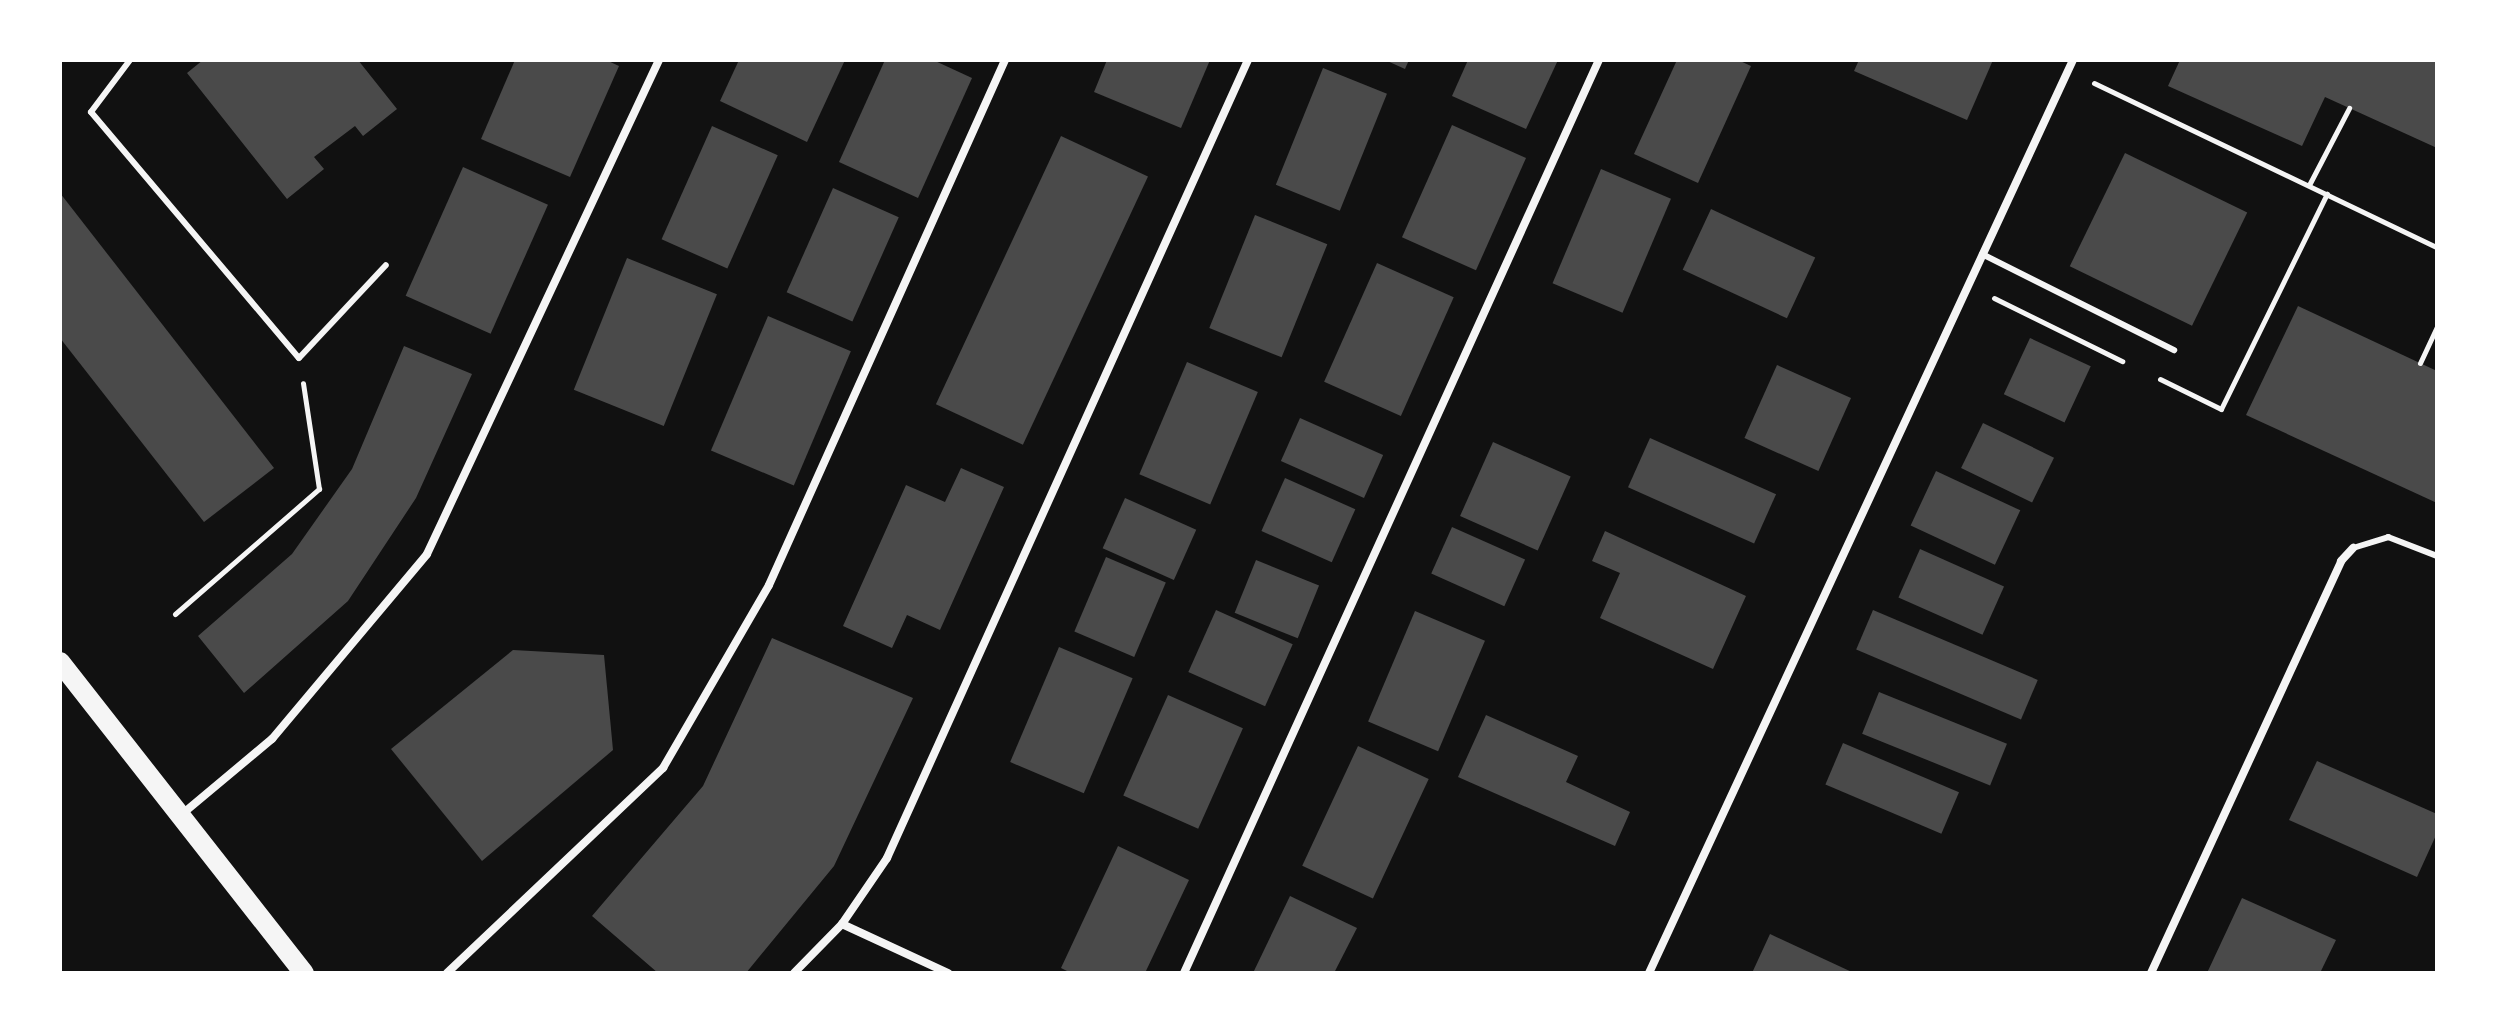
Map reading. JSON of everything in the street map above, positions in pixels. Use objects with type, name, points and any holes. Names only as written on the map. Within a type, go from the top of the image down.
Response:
[{"type":"main road","points":[[60,662],[304,973]]},
{"type":"street","points":[[180,815],[272,739],[427,554],[659,60]]},
{"type":"street","points":[[447,973],[663,768],[769,585],[1005,60]]},
{"type":"street","points":[[794,973],[842,924],[887,858],[1248,60]]},
{"type":"street","points":[[1184,973],[1599,60]]},
{"type":"street","points":[[1649,973],[2073,60]]},
{"type":"street","points":[[2151,973],[2341,561],[2353,548]]},
{"type":"street","points":[[842,924],[948,973]]},
{"type":"lane","points":[[130,60],[91,112],[299,358],[386,265]]},
{"type":"lane","points":[[1982,254],[2174,350]]},
{"type":"lane","points":[[2353,548],[2388,537],[2437,556]]},
{"type":"path","points":[[2068,70],[2437,247]]},
{"type":"path","points":[[2309,185],[2349,108]]},
{"type":"path","points":[[2420,363],[2437,327]]},
{"type":"path","points":[[175,614],[319,489],[299,358]]},
{"type":"building","points":[[203,60],[358,60],[397,109],[363,136],[355,126],[314,157],[324,169],[287,199],[187,73]]},
{"type":"building","points":[[515,60],[606,60],[619,66],[570,177],[481,139]]},
{"type":"building","points":[[739,60],[845,60],[807,142],[720,101]]},
{"type":"building","points":[[885,60],[933,60],[972,78],[918,198],[839,162]]},
{"type":"building","points":[[1107,60],[1210,60],[1181,128],[1094,92]]},
{"type":"building","points":[[1385,60],[1409,60],[1405,69]]},
{"type":"building","points":[[1468,60],[1558,60],[1526,129],[1452,96]]},
{"type":"building","points":[[1677,60],[1738,60],[1751,66],[1698,183],[1634,154]]},
{"type":"building","points":[[1859,60],[1993,60],[1967,120],[1854,71]]},
{"type":"building","points":[[2180,60],[2437,60],[2437,148],[2325,97],[2302,146],[2168,86]]},
{"type":"building","points":[[1323,68],[1387,94],[1340,211],[1276,185]]},
{"type":"building","points":[[1452,125],[1526,158],[1476,270],[1402,237]]},
{"type":"building","points":[[712,126],[778,155],[727,269],[662,239]]},
{"type":"building","points":[[1061,136],[1148,177],[1023,445],[936,404]]},
{"type":"building","points":[[2125,153],[2247,213],[2192,326],[2070,266]]},
{"type":"building","points":[[463,167],[548,205],[491,334],[406,296]]},
{"type":"building","points":[[1601,169],[1671,199],[1623,313],[1553,283]]},
{"type":"building","points":[[833,188],[899,217],[852,321],[787,292]]},
{"type":"building","points":[[60,193],[274,468],[204,522],[60,338]]},
{"type":"building","points":[[1711,209],[1815,258],[1787,318],[1683,270]]},
{"type":"building","points":[[1255,215],[1327,244],[1282,357],[1209,328]]},
{"type":"building","points":[[627,258],[717,294],[664,426],[574,390]]},
{"type":"building","points":[[1377,263],[1454,297],[1401,416],[1324,382]]},
{"type":"building","points":[[2298,306],[2437,371],[2437,503],[2246,415]]},
{"type":"building","points":[[768,316],[851,351],[794,486],[711,450]]},
{"type":"building","points":[[2030,338],[2091,366],[2065,423],[2004,394]]},
{"type":"building","points":[[404,346],[472,374],[416,498],[348,601],[244,693],[198,636],[292,554],[352,469]]},
{"type":"building","points":[[1187,362],[1258,392],[1210,504],[1139,474]]},
{"type":"building","points":[[1777,365],[1851,398],[1818,471],[1744,438]]},
{"type":"building","points":[[1300,418],[1383,455],[1364,498],[1281,461]]},
{"type":"building","points":[[1983,423],[2054,458],[2032,503],[1961,468]]},
{"type":"building","points":[[1650,438],[1776,494],[1754,543],[1628,487]]},
{"type":"building","points":[[1493,442],[1571,477],[1538,551],[1460,516]]},
{"type":"building","points":[[961,468],[1004,487],[940,630],[907,615],[892,648],[843,626],[906,485],[945,502]]},
{"type":"building","points":[[1936,471],[2020,510],[1995,565],[1911,525]]},
{"type":"building","points":[[1285,478],[1355,509],[1332,562],[1261,531]]},
{"type":"building","points":[[1125,498],[1196,530],[1174,580],[1103,548]]},
{"type":"building","points":[[1452,527],[1525,560],[1504,606],[1431,574]]},
{"type":"building","points":[[1605,531],[1746,596],[1713,669],[1600,618],[1620,573],[1592,561]]},
{"type":"building","points":[[1920,549],[2004,586],[1982,635],[1898,597]]},
{"type":"building","points":[[1106,557],[1166,582],[1134,657],[1074,632]]},
{"type":"building","points":[[1256,560],[1319,585],[1298,638],[1235,613]]},
{"type":"building","points":[[1216,610],[1293,644],[1265,706],[1188,672]]},
{"type":"building","points":[[1873,610],[2038,680],[2021,720],[1856,650]]},
{"type":"building","points":[[1415,611],[1485,641],[1438,751],[1368,721]]},
{"type":"building","points":[[772,638],[913,698],[834,866],[746,973],[658,973],[592,916],[703,786]]},
{"type":"building","points":[[1059,647],[1133,678],[1084,793],[1010,762]]},
{"type":"building","points":[[513,650],[604,655],[613,750],[482,861],[391,749]]},
{"type":"building","points":[[1879,692],[2007,744],[1990,785],[1862,734]]},
{"type":"building","points":[[1168,695],[1243,728],[1198,829],[1123,795]]},
{"type":"building","points":[[1486,715],[1578,756],[1566,782],[1630,812],[1615,846],[1458,777]]},
{"type":"building","points":[[1843,743],[1959,792],[1941,834],[1825,784]]},
{"type":"building","points":[[1358,746],[1429,779],[1373,899],[1302,866]]},
{"type":"building","points":[[2317,761],[2437,814],[2437,833],[2417,877],[2289,820]]},
{"type":"building","points":[[1118,846],[1189,880],[1145,973],[1071,973],[1061,968]]},
{"type":"building","points":[[1290,896],[1357,928],[1334,973],[1253,973]]},
{"type":"building","points":[[2242,898],[2336,940],[2320,973],[2207,973]]},
{"type":"building","points":[[1770,934],[1854,973],[1752,973]]}]
